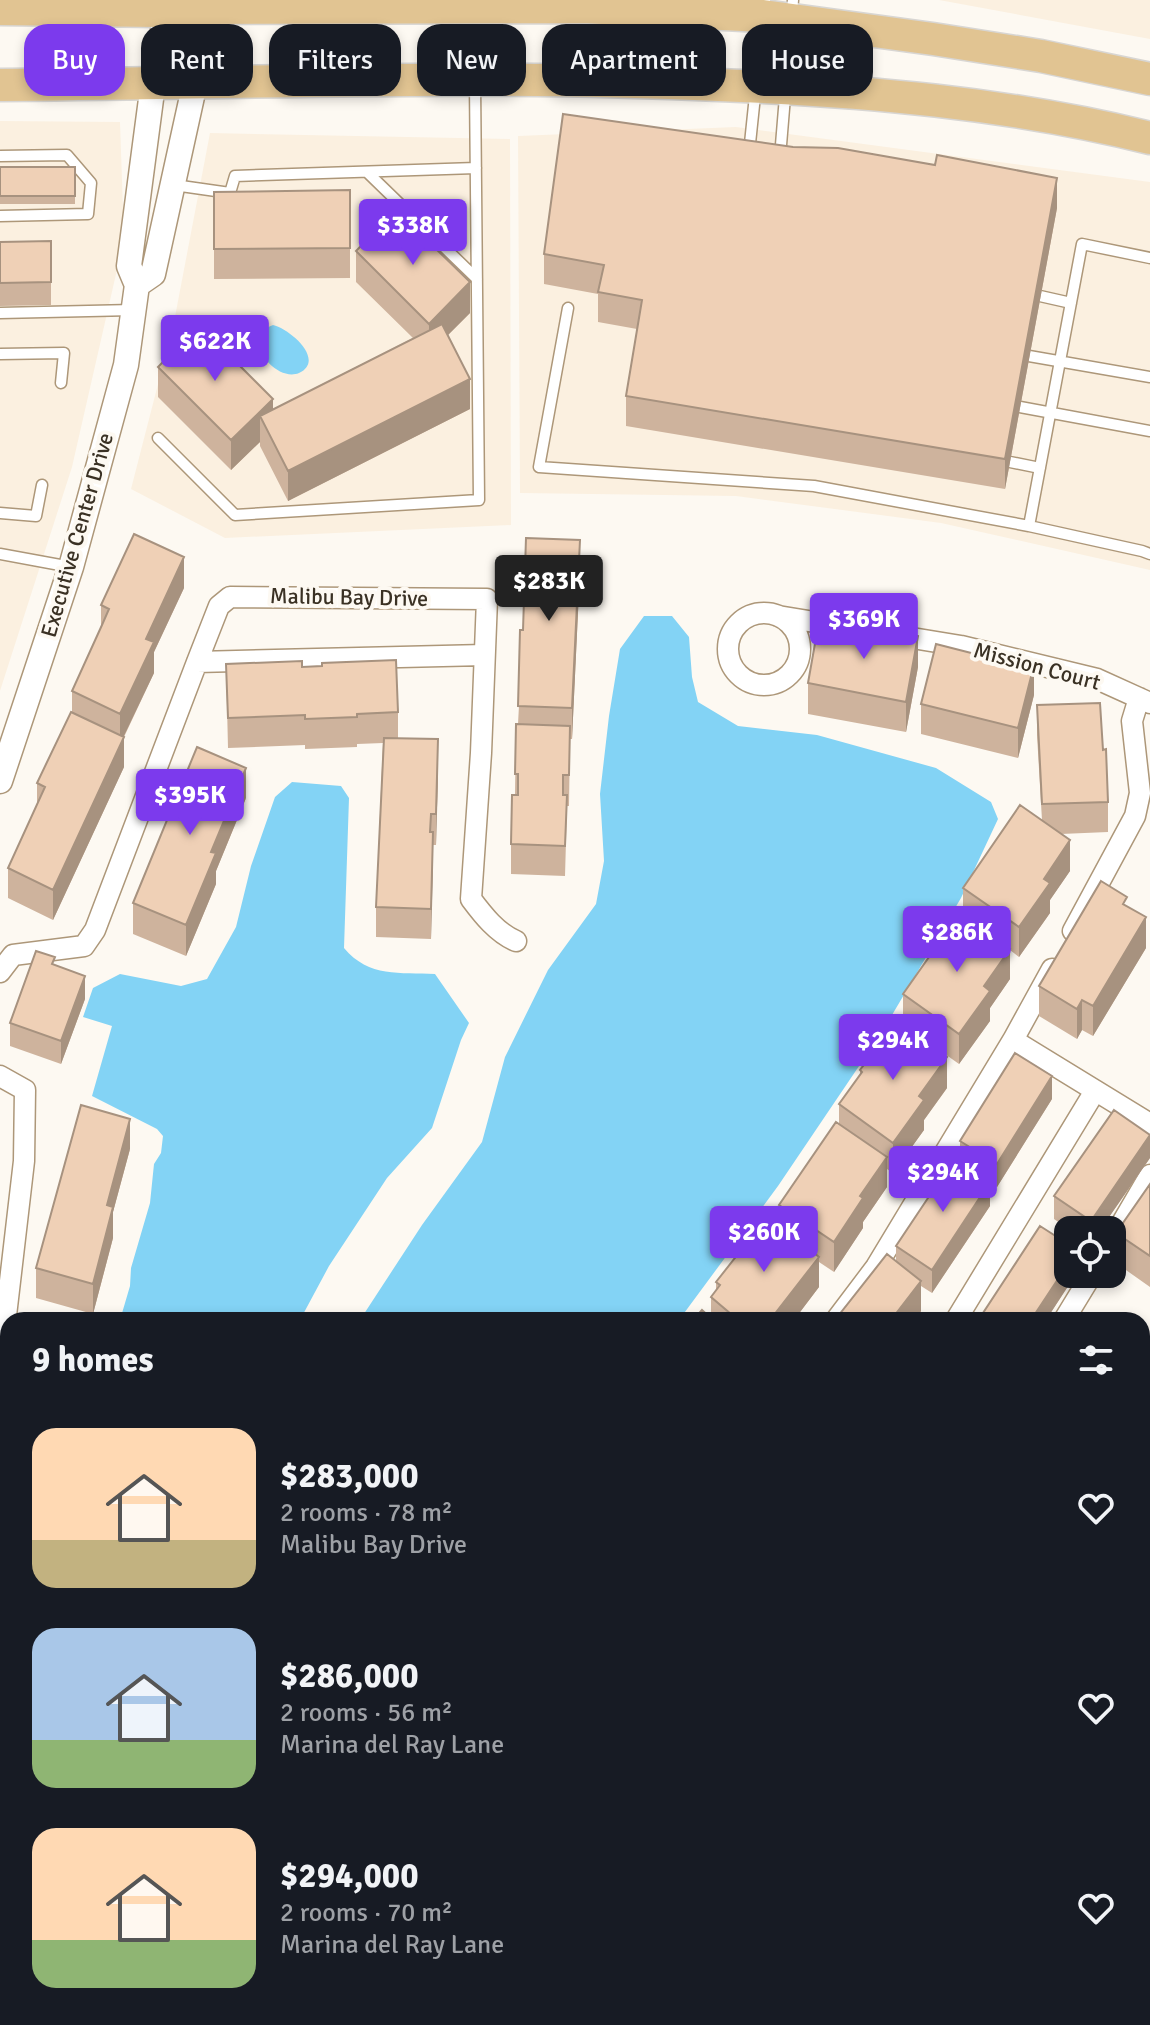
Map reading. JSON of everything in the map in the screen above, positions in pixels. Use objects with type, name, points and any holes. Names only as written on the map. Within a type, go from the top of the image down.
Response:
[{"type":"main road","points":[[0,9],[203,4],[456,4],[778,9],[1041,56],[1150,79]]},
{"type":"main road","points":[[253,82],[417,79]]},
{"type":"main road","points":[[526,79],[742,86]]},
{"type":"main road","points":[[0,85],[141,84]]},
{"type":"main road","points":[[873,95],[1020,110],[1150,138]]},
{"type":"street","name":"Executive Center Drive","points":[[0,781],[71,567],[126,365],[135,298],[129,266],[151,96]]},
{"type":"street","name":"Executive Center Drive","points":[[135,298],[153,274],[192,96]]},
{"type":"street","name":"Malibu Bay Drive","points":[[0,972],[13,955],[84,946],[95,930],[219,606],[230,597],[487,599],[471,899],[505,936],[516,941]]},
{"type":"street","name":"Mission Court","points":[[778,616],[961,646],[1097,679],[1145,700]]},
{"type":"street","points":[[197,662],[484,655]]},
{"type":"street","points":[[842,1312],[876,1267],[1013,1040],[1135,816],[1140,793],[1132,721],[1145,700]]},
{"type":"street","points":[[1013,1040],[1150,1124]]},
{"type":"street","points":[[0,1076],[25,1090],[24,1161],[8,1312]]},
{"type":"street","points":[[961,1312],[1095,1091]]},
{"type":"street","points":[[1126,1216],[1150,1175]]},
{"type":"street","points":[[1069,1312],[1083,1288]]},
{"type":"lane","points":[[201,24],[203,4]]},
{"type":"lane","points":[[158,438],[235,515],[479,500],[475,96]]},
{"type":"lane","points":[[748,158],[768,96]]},
{"type":"lane","points":[[772,96],[780,162]]},
{"type":"lane","points":[[0,156],[67,155],[91,183],[88,214],[0,216]]},
{"type":"lane","points":[[172,185],[230,193],[235,176],[476,168]]},
{"type":"lane","points":[[367,172],[477,279]]},
{"type":"lane","points":[[1029,526],[1082,244],[1150,258]]},
{"type":"lane","points":[[1040,296],[1071,303]]},
{"type":"lane","points":[[0,313],[135,298]]},
{"type":"lane","points":[[568,308],[539,467],[814,486],[1029,526],[1150,554]]},
{"type":"lane","points":[[0,354],[64,353],[61,383]]},
{"type":"lane","points":[[1029,356],[1150,377]]},
{"type":"lane","points":[[1020,407],[1150,431]]},
{"type":"lane","points":[[1010,462],[1040,468]]},
{"type":"lane","points":[[0,513],[36,516],[42,485]]},
{"type":"lane","points":[[0,554],[71,567]]},
{"type":"shaded area","points":[[939,0],[1150,0],[1150,39]]},
{"type":"shaded area","points":[[0,121],[120,122],[124,239],[72,467],[0,691]]},
{"type":"shaded area","points":[[736,127],[1150,182],[1150,570],[941,523],[736,496],[520,493],[518,136]]},
{"type":"shaded area","points":[[210,133],[510,139],[511,525],[225,538],[131,489],[174,322]]},
{"type":"water","points":[[273,325],[288,332],[307,353],[309,361],[299,373],[280,371],[264,357],[259,339],[263,331]]},
{"type":"water","points":[[644,616],[672,616],[689,637],[692,677],[698,702],[738,726],[817,735],[936,768],[991,802],[998,819],[961,898],[882,1032],[778,1186],[685,1312],[365,1312],[422,1225],[482,1142],[505,1057],[548,970],[596,904],[604,861],[600,794],[620,649]]},
{"type":"water","points":[[292,782],[341,786],[349,798],[344,948],[354,958],[375,969],[435,974],[469,1023],[432,1128],[387,1178],[329,1266],[304,1312],[122,1312],[130,1286],[131,1268],[150,1203],[154,1164],[161,1153],[163,1136],[157,1129],[92,1096],[112,1026],[83,1017],[93,988],[120,974],[181,986],[207,979],[236,927],[251,866],[275,797]]},
{"type":"building","points":[[563,114],[793,147],[838,148],[935,165],[937,155],[1057,178],[1005,459],[626,396],[642,300],[598,292],[604,265],[544,254]]},
{"type":"building","points":[[0,167],[75,167],[75,196],[0,196]]},
{"type":"building","points":[[350,190],[350,248],[214,249],[214,192]]},
{"type":"building","points":[[396,210],[470,282],[429,324],[356,251]]},
{"type":"building","points":[[51,241],[51,282],[0,283],[0,242]]},
{"type":"building","points":[[442,324],[470,379],[288,471],[260,416]]},
{"type":"building","points":[[199,325],[273,399],[231,440],[158,367]]},
{"type":"building","points":[[134,534],[184,557],[146,639],[154,642],[120,714],[72,691],[109,609],[101,605]]},
{"type":"building","points":[[526,538],[580,540],[572,708],[518,706]]},
{"type":"building","points":[[819,621],[867,631],[868,627],[918,636],[906,702],[808,683]]},
{"type":"building","points":[[936,644],[1034,665],[1018,728],[921,704]]},
{"type":"building","points":[[396,660],[398,712],[305,719],[305,715],[228,718],[226,664],[302,661],[302,667],[322,666],[322,663]]},
{"type":"building","points":[[1100,703],[1108,802],[1042,804],[1037,705]]},
{"type":"building","points":[[71,712],[124,737],[53,890],[8,868],[45,787],[37,783]]},
{"type":"building","points":[[516,724],[570,726],[569,775],[563,775],[563,795],[567,795],[565,846],[511,844],[512,795],[518,795],[518,774],[515,774]]},
{"type":"building","points":[[384,738],[438,739],[436,814],[431,814],[430,832],[433,832],[431,909],[376,907]]},
{"type":"building","points":[[197,747],[246,768],[211,852],[216,853],[186,925],[133,903]]},
{"type":"building","points":[[1020,805],[1070,840],[1044,879],[1050,883],[1019,927],[963,888]]},
{"type":"building","points":[[1101,881],[1127,897],[1123,904],[1146,917],[1093,1006],[1082,1000],[1077,1009],[1039,986]]},
{"type":"building","points":[[960,913],[1010,949],[984,986],[990,991],[959,1034],[903,994]]},
{"type":"building","points":[[36,951],[55,957],[52,964],[85,976],[61,1041],[10,1023]]},
{"type":"building","points":[[897,1022],[947,1057],[919,1096],[924,1100],[893,1143],[839,1104],[862,1072],[860,1070]]},
{"type":"building","points":[[1015,1053],[1052,1076],[997,1164],[960,1141]]},
{"type":"building","points":[[81,1105],[130,1119],[107,1205],[113,1207],[93,1284],[36,1268]]},
{"type":"building","points":[[1114,1110],[1150,1135],[1094,1216],[1084,1216],[1054,1196]]},
{"type":"building","points":[[836,1122],[887,1157],[834,1242],[779,1205]]},
{"type":"building","points":[[954,1159],[990,1182],[932,1270],[896,1246]]},
{"type":"building","points":[[1150,1184],[1150,1256],[1126,1240],[1126,1219]]},
{"type":"building","points":[[772,1219],[819,1257],[776,1312],[729,1312],[711,1297],[720,1285],[716,1282],[753,1235],[756,1238]]},
{"type":"building","points":[[1040,1226],[1054,1235],[1054,1285],[1036,1312],[984,1312]]},
{"type":"building","points":[[887,1254],[921,1281],[897,1312],[841,1312]]}]
